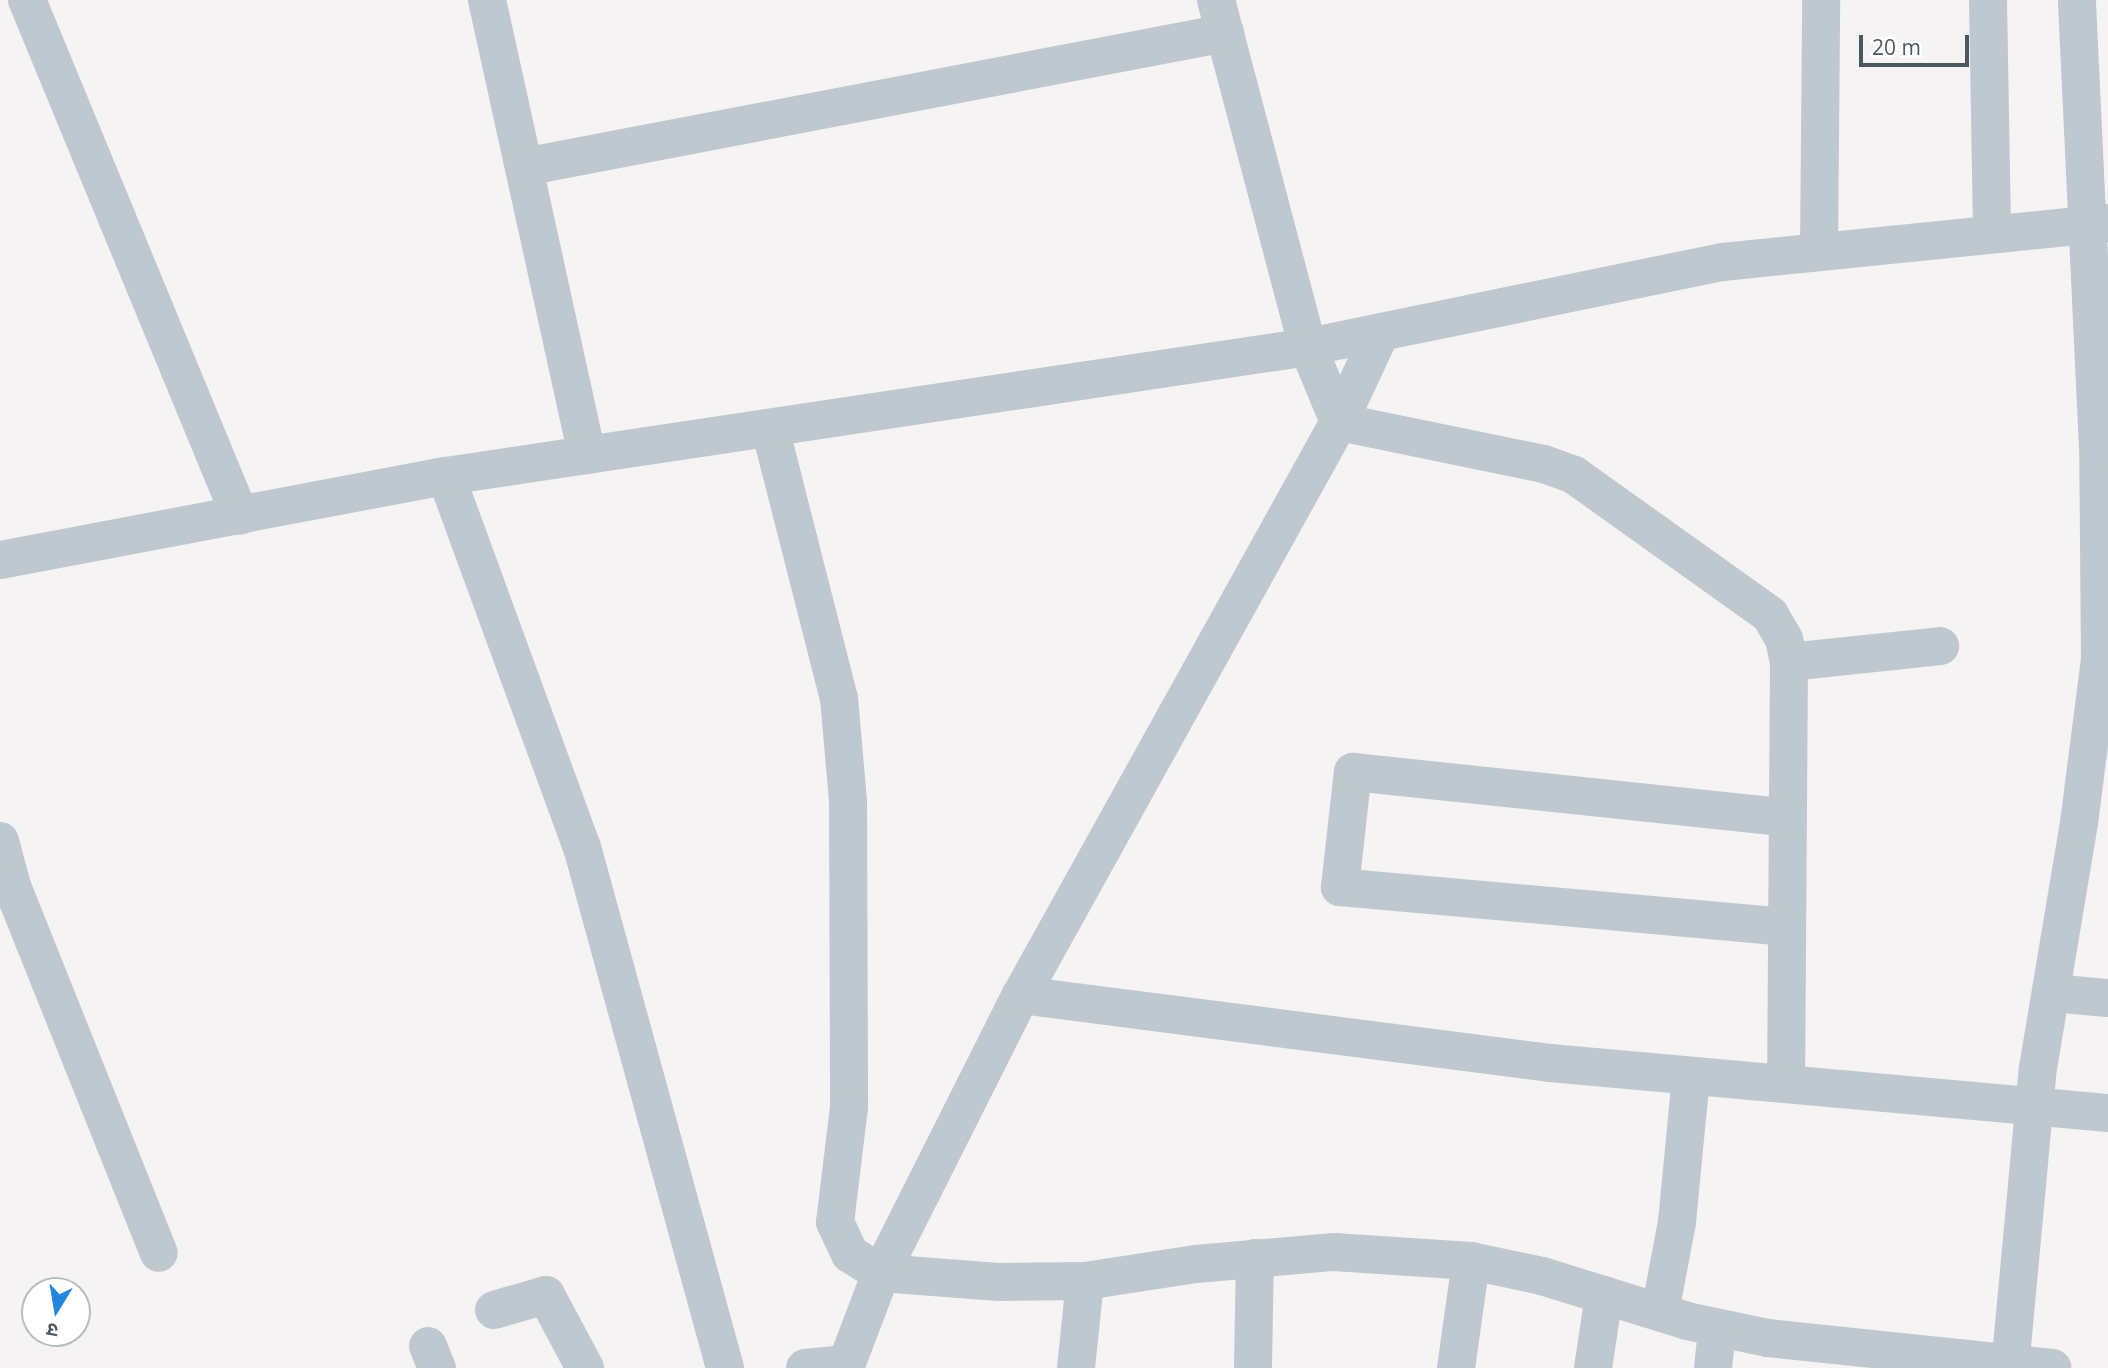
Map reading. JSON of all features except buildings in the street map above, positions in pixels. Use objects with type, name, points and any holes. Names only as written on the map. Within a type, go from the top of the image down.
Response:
[{"type":"street","points":[[27,0],[240,516]]},
{"type":"street","points":[[487,0],[587,455]]},
{"type":"street","points":[[1819,252],[1821,0]]},
{"type":"street","points":[[1988,0],[1992,234]]},
{"type":"street","points":[[2010,1366],[2035,1105],[2052,993],[2095,796],[2104,658],[2099,223],[2077,0]]},
{"type":"street","points":[[524,167],[1221,17],[1308,347],[1339,422]]},
{"type":"street","points":[[0,560],[446,476],[1308,347],[1723,262],[2099,223]]},
{"type":"street","points":[[805,1368],[846,1366],[881,1273],[1021,995],[1339,422],[1381,332]]},
{"type":"street","points":[[1339,422],[1544,464],[1574,475],[1770,615],[1784,639],[1789,662],[1786,1081]]},
{"type":"street","points":[[770,428],[839,698],[847,788],[849,1107],[835,1222],[850,1254],[881,1273],[999,1282],[1085,1281],[1255,1258],[1334,1252],[1471,1261],[1604,1295],[1717,1329],[2010,1366],[2052,1368]]},
{"type":"street","points":[[446,476],[582,847],[725,1368]]},
{"type":"street","points":[[1789,662],[1940,646]]},
{"type":"street","points":[[1787,928],[1340,887],[1353,772],[1788,818]]},
{"type":"street","points":[[0,841],[6,888],[159,1253]]},
{"type":"street","points":[[2052,993],[2108,998]]},
{"type":"street","points":[[1021,995],[1691,1077],[1786,1081],[2108,1113]]},
{"type":"street","points":[[1660,1312],[1676,1222],[1691,1077]]},
{"type":"street","points":[[1253,1368],[1255,1258]]},
{"type":"street","points":[[1456,1368],[1471,1261]]},
{"type":"street","points":[[1076,1368],[1085,1281]]},
{"type":"street","points":[[494,1310],[546,1295],[585,1368]]},
{"type":"street","points":[[1593,1368],[1604,1295]]},
{"type":"street","points":[[1713,1368],[1717,1329]]}]
